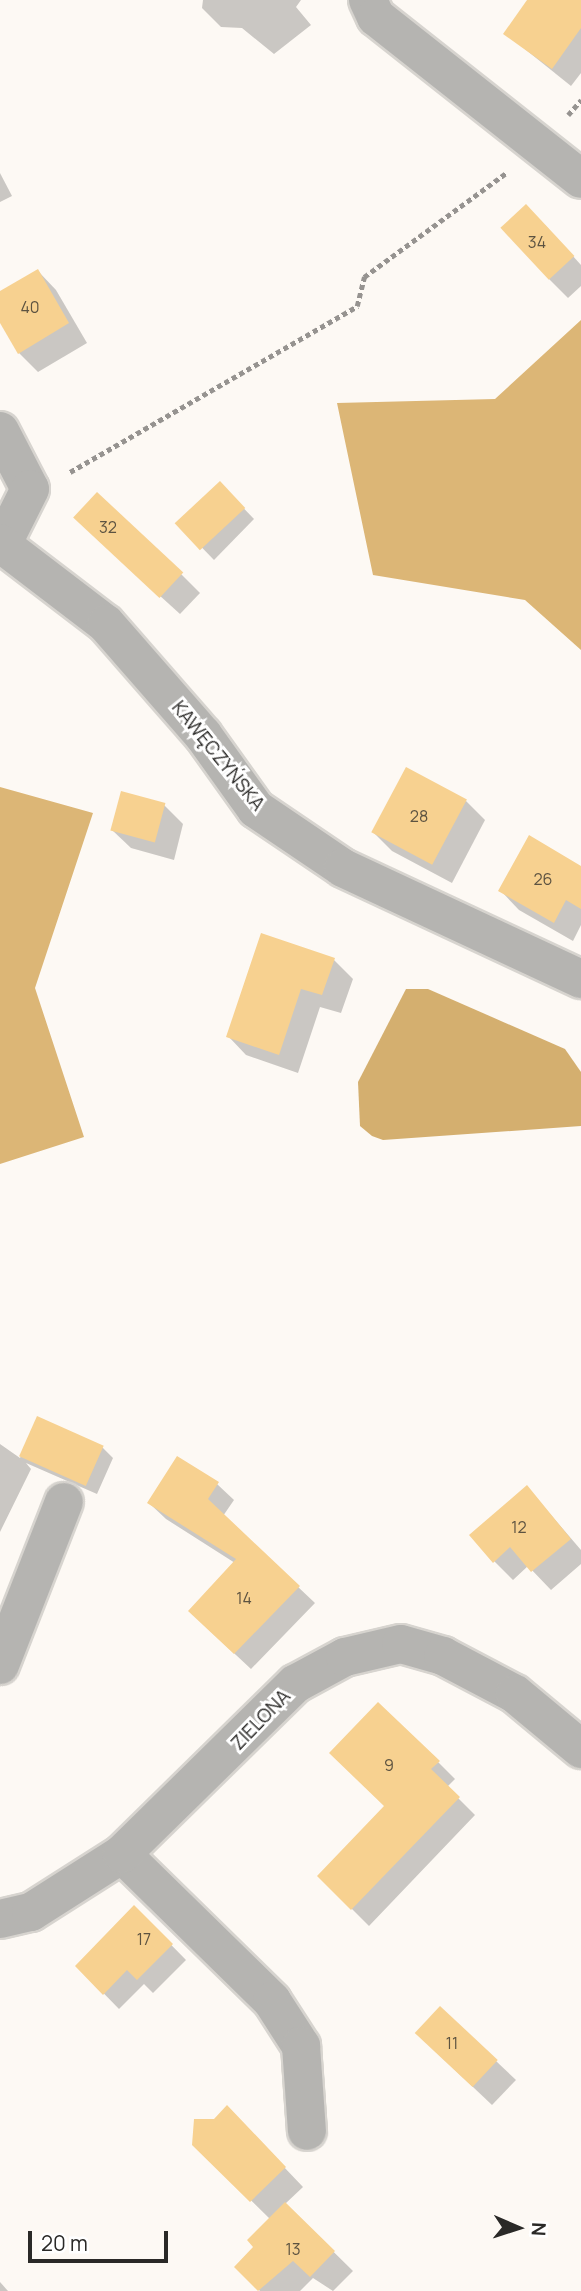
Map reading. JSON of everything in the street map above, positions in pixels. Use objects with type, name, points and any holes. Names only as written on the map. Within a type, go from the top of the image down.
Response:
[{"type":"street","points":[[368,0],[376,17],[581,178]]},
{"type":"street","points":[[0,431],[30,489],[1,544]]},
{"type":"street","name":"KAWĘCZYŃSKA","points":[[1,544],[106,624],[203,735],[256,809],[343,868],[581,979]]},
{"type":"street","points":[[0,1665],[64,1502]]},
{"type":"street","name":"ZIELONA","points":[[0,1919],[32,1912],[122,1854],[295,1684],[345,1657],[401,1644],[443,1656],[515,1694],[581,1749]]},
{"type":"street","points":[[122,1854],[272,2001],[301,2046],[307,2131]]},
{"type":"path","points":[[30,489],[36,492],[357,306],[364,276],[541,148],[581,100]]},
{"type":"shaded area","points":[[581,320],[581,650],[525,600],[373,575],[337,403],[495,399]]},
{"type":"shaded area","points":[[0,787],[93,813],[35,988],[84,1137],[0,1164]]},
{"type":"shaded area","points":[[406,989],[428,989],[565,1049],[581,1072],[581,1126],[383,1140],[372,1136],[360,1126],[358,1082]]},
{"type":"building","points":[[527,0],[581,0],[581,28],[552,69],[503,34]]},
{"type":"building","points":[[526,204],[574,256],[549,280],[500,228]]},
{"type":"building","points":[[38,269],[69,323],[18,354],[0,323],[0,291]]},
{"type":"building","points":[[220,481],[245,508],[200,550],[175,523]]},
{"type":"building","points":[[97,492],[183,572],[159,598],[73,518]]},
{"type":"building","points":[[406,767],[467,799],[432,865],[371,832]]},
{"type":"building","points":[[121,791],[165,803],[155,843],[110,831]]},
{"type":"building","points":[[529,835],[581,866],[581,909],[566,900],[554,923],[498,891]]},
{"type":"building","points":[[261,933],[335,958],[322,995],[301,989],[279,1055],[226,1037]]},
{"type":"building","points":[[37,1416],[104,1446],[86,1486],[19,1456]]},
{"type":"building","points":[[177,1456],[219,1482],[208,1499],[300,1586],[234,1654],[188,1611],[236,1559],[147,1503]]},
{"type":"building","points":[[527,1485],[571,1539],[531,1572],[510,1547],[493,1563],[469,1535]]},
{"type":"building","points":[[378,1702],[440,1761],[431,1769],[460,1797],[351,1910],[317,1876],[384,1806],[329,1753]]},
{"type":"building","points":[[134,1905],[173,1944],[137,1980],[127,1970],[103,1995],[75,1966]]},
{"type":"building","points":[[440,2006],[498,2060],[473,2087],[415,2033]]},
{"type":"building","points":[[227,2105],[286,2167],[250,2202],[192,2145],[194,2119],[214,2119]]},
{"type":"building","points":[[285,2202],[335,2251],[310,2277],[293,2261],[258,2291],[234,2267],[253,2247],[247,2240]]}]
